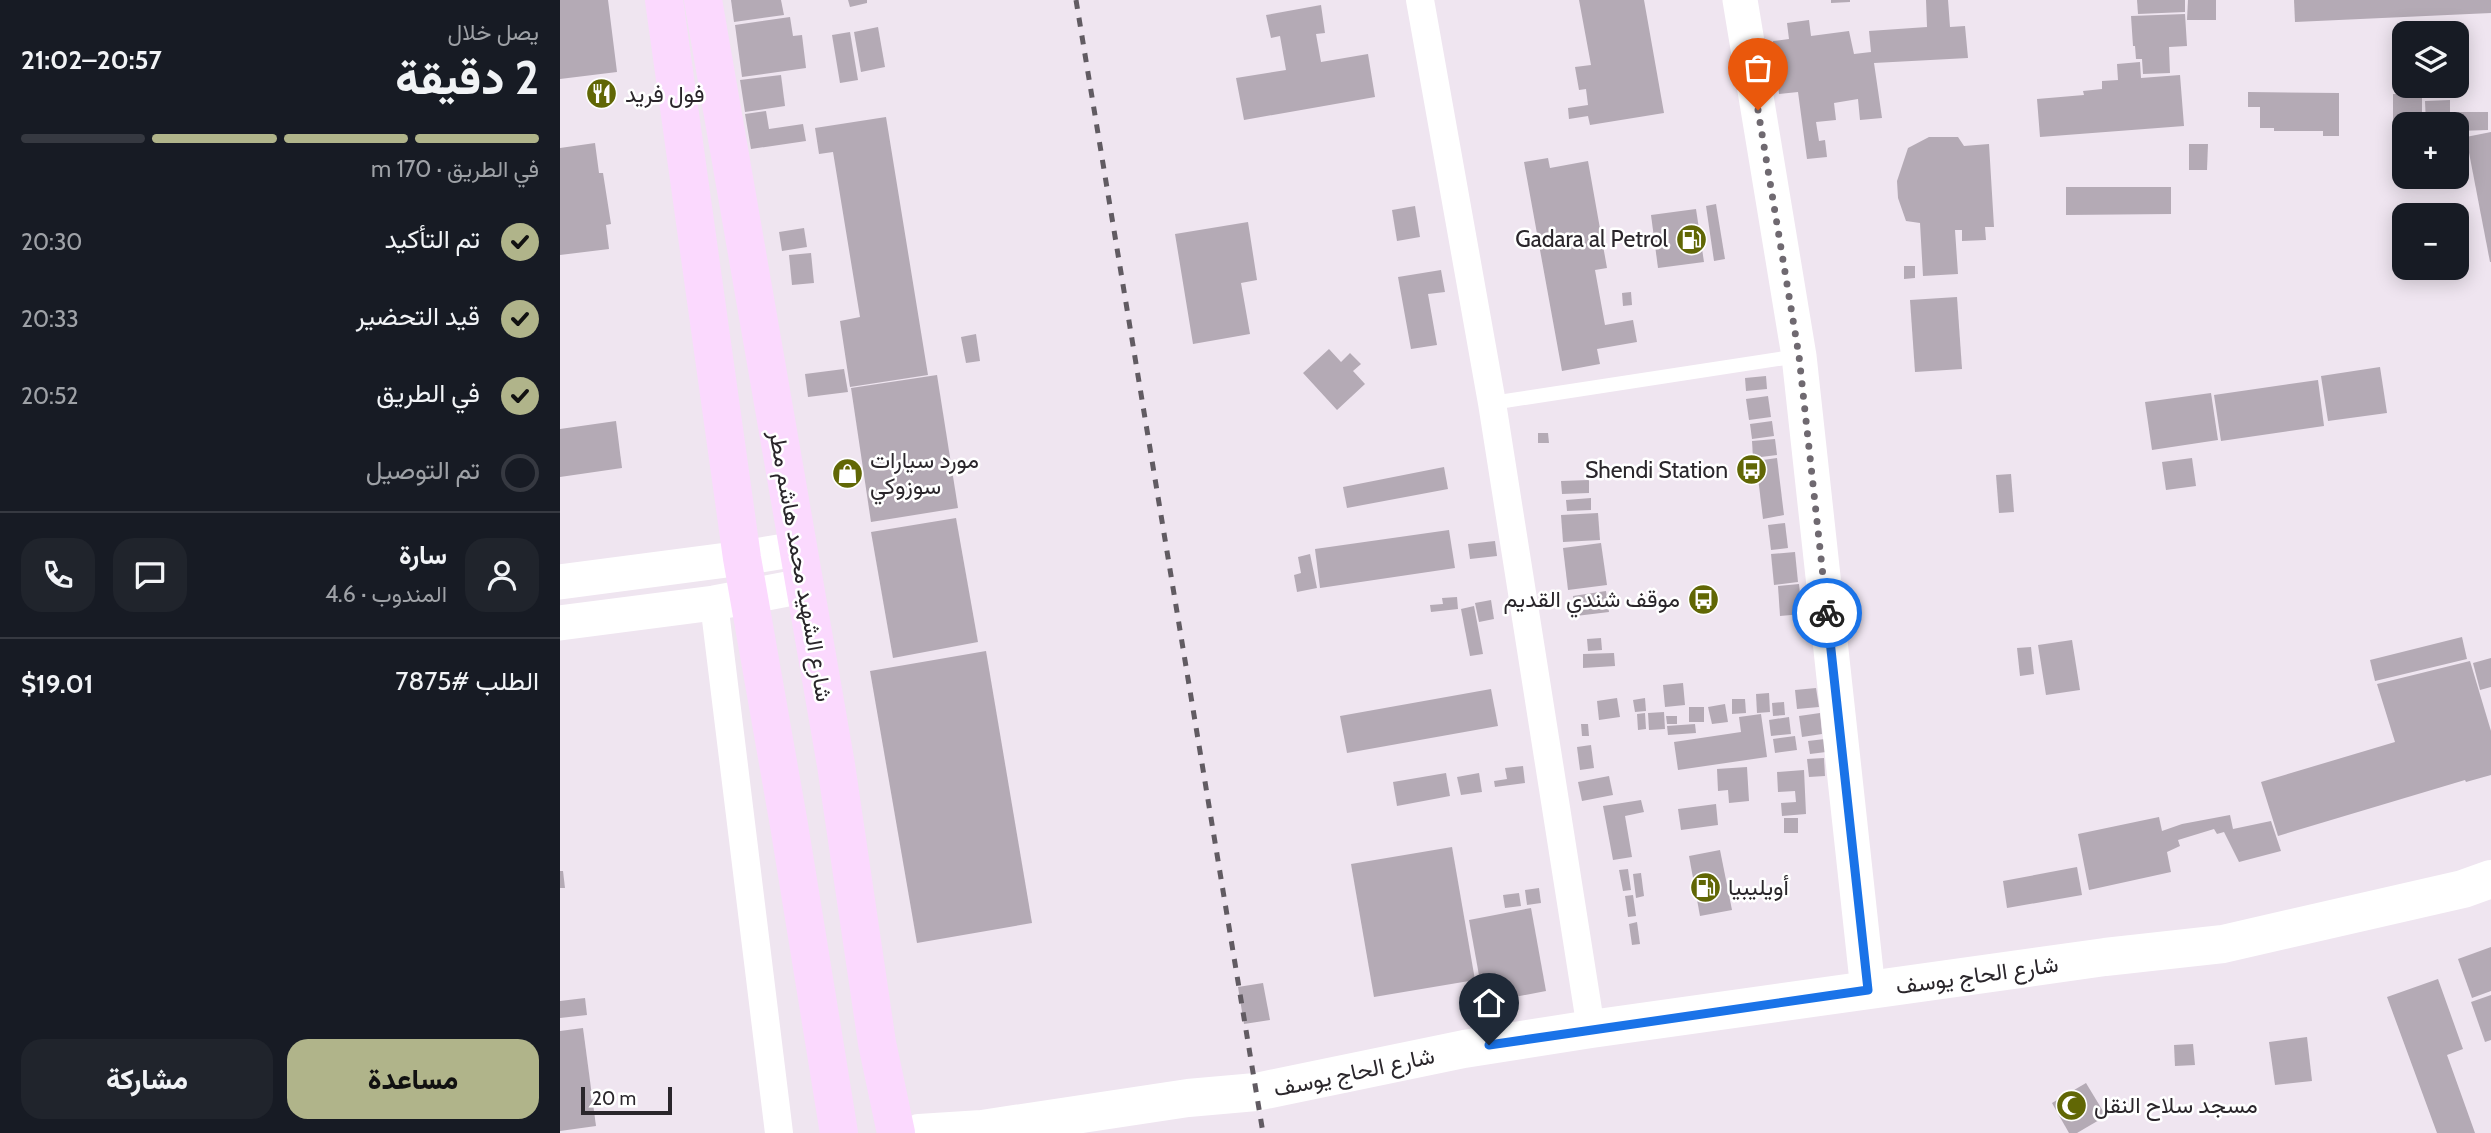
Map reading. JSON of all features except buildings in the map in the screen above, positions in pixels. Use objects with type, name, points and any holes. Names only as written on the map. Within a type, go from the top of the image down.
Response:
[{"type":"main road","points":[[664,0],[742,558],[731,600],[787,811],[839,1133]]},
{"type":"main road","name":"شارع الشهيد محمد هاشم مطر","points":[[703,0],[846,828],[875,1031],[896,1133]]},
{"type":"main road","name":"شارع الحاج يوسف","points":[[919,1133],[982,1129],[1188,1098],[1256,1092],[1464,1049],[1591,1029],[2105,957],[2222,944],[2463,889],[2491,879]]},
{"type":"street","points":[[1420,0],[1492,403],[1591,1029]]},
{"type":"street","points":[[1740,0],[1799,356],[1868,990]]},
{"type":"street","points":[[560,582],[797,549]]},
{"type":"street","points":[[560,623],[731,600],[803,586]]},
{"type":"street","points":[[731,600],[779,1133]]},
{"type":"lane","points":[[1492,403],[1799,356]]},
{"type":"railway","points":[[1076,0],[1263,1133]]},
{"type":"way so far","points":[[1758,110],[1799,356],[1827,613]]},
{"type":"place","name":"فول فريد","points":[[602,94]]},
{"type":"place","name":"Gadara al Petrol","points":[[1691,239]]},
{"type":"place","name":"Shendi Station","points":[[1751,470]]},
{"type":"place","name":"مورد سيارات سوزوكي","points":[[847,473]]},
{"type":"place","name":"موقف شندي القديم","points":[[1703,599]]},
{"type":"place","name":"أويليبيا","points":[[1705,887]]},
{"type":"place","name":"مسجد سلاح النقل","points":[[2071,1105]]},
{"type":"route","points":[[1489,1045],[1868,990],[1827,613]]}]
